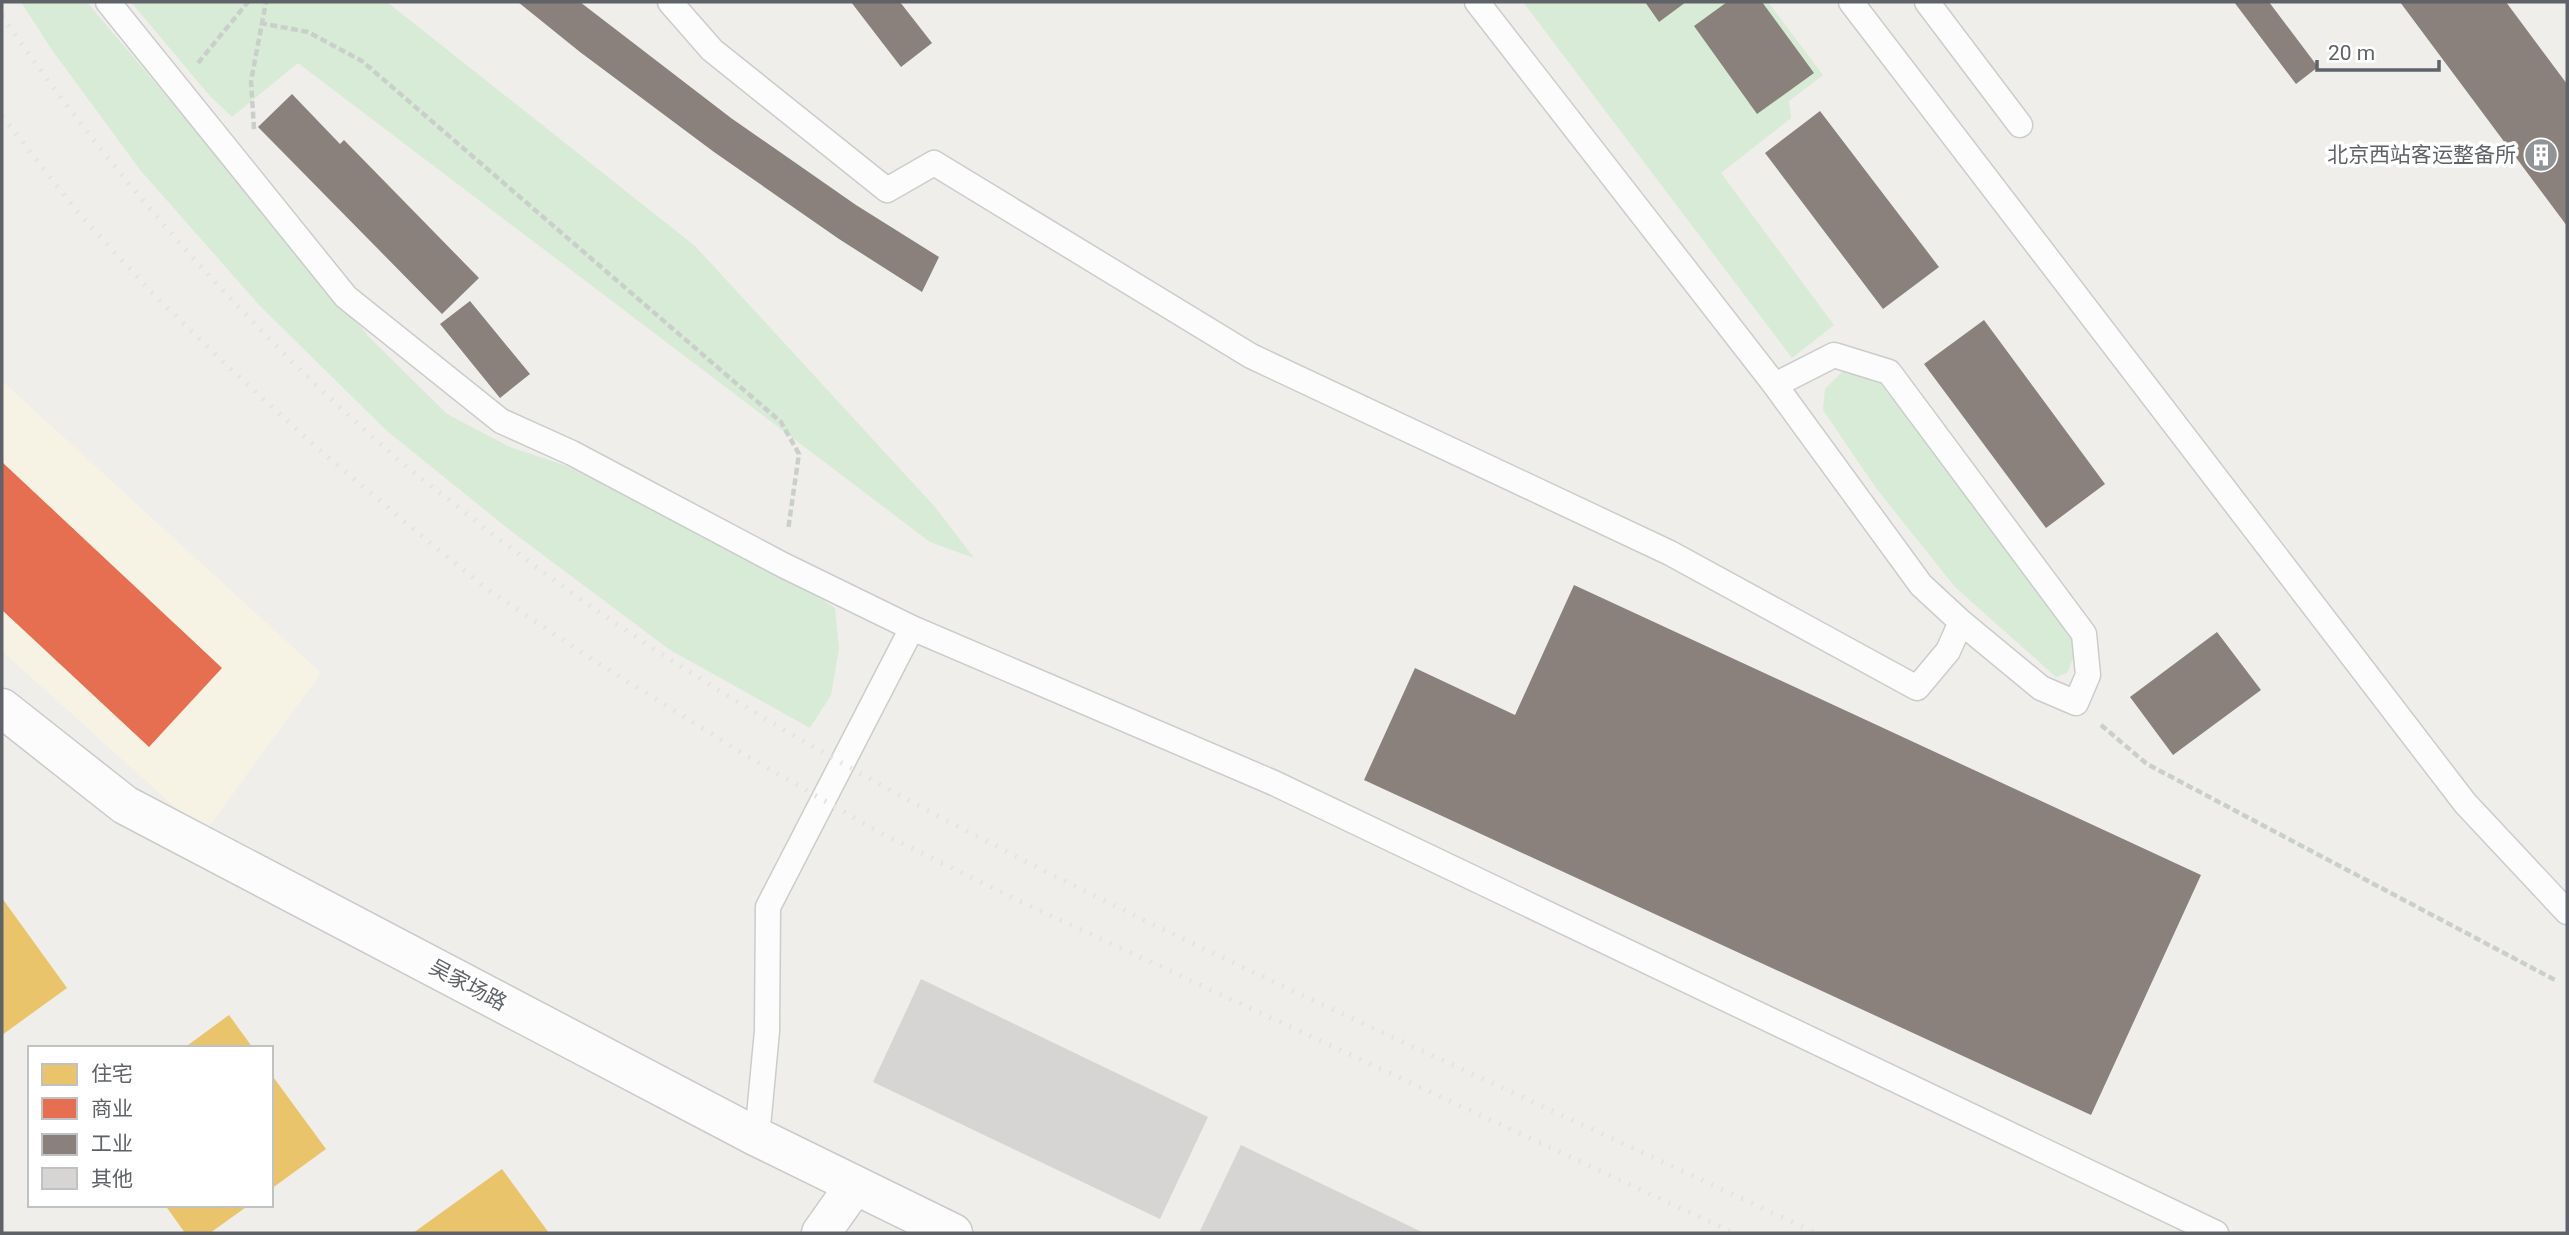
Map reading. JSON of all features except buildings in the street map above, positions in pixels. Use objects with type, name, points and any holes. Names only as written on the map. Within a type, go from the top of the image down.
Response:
[{"type":"street","name":"吴家场路","points":[[2,708],[125,805],[757,1137],[953,1233]]},
{"type":"street","points":[[821,1233],[855,1185]]},
{"type":"lane","points":[[108,2],[346,297],[501,421],[572,453],[783,565],[912,628],[1274,783],[2216,1233]]},
{"type":"lane","points":[[670,2],[712,50],[887,190],[934,163],[1251,356],[1670,553],[1917,688],[1948,651],[1961,622]]},
{"type":"lane","points":[[1477,2],[1775,385],[1921,585],[2041,688],[2076,704],[2088,675],[2084,634],[1889,372],[1835,355],[1775,385]]},
{"type":"lane","points":[[1851,2],[2465,803],[2567,912]]},
{"type":"lane","points":[[1927,2],[2020,125]]},
{"type":"lane","points":[[757,1137],[767,1031],[768,907],[912,628]]},
{"type":"path","points":[[177,88],[248,2]]},
{"type":"path","points":[[254,130],[251,81],[265,2]]},
{"type":"path","points":[[260,23],[308,32],[362,61],[781,422],[799,454],[783,565]]},
{"type":"path","points":[[2076,704],[2147,764],[2555,980]]},
{"type":"shaded area","points":[[2,381],[321,673],[204,833],[2,651]]},
{"type":"green space","points":[[21,2],[87,2],[370,338],[447,414],[510,447],[564,465],[766,564],[835,608],[839,649],[831,695],[810,728],[670,650],[511,531],[387,431],[260,306],[141,171],[52,50]]},
{"type":"green space","points":[[131,2],[387,2],[695,246],[935,507],[974,558],[930,542],[298,63],[232,117],[209,95]]},
{"type":"green space","points":[[1523,2],[1768,2],[1823,75],[1789,101],[1791,118],[1721,173],[1834,325],[1792,358]]},
{"type":"green space","points":[[1844,370],[1876,378],[2068,625],[2076,652],[2067,673],[2056,677],[1955,587],[1876,488],[1823,410],[1825,389]]},
{"type":"railway","points":[[2,16],[45,76],[136,192],[184,248],[286,355],[423,480],[568,590],[667,657],[872,780],[1084,891],[1816,1233]]},
{"type":"railway","points":[[2,116],[80,215],[155,296],[238,376],[316,447],[487,589],[590,658],[752,759],[877,831],[1015,899],[1734,1233]]},
{"type":"place","name":"北京西站客运整备所","points":[[2541,155]]}]
